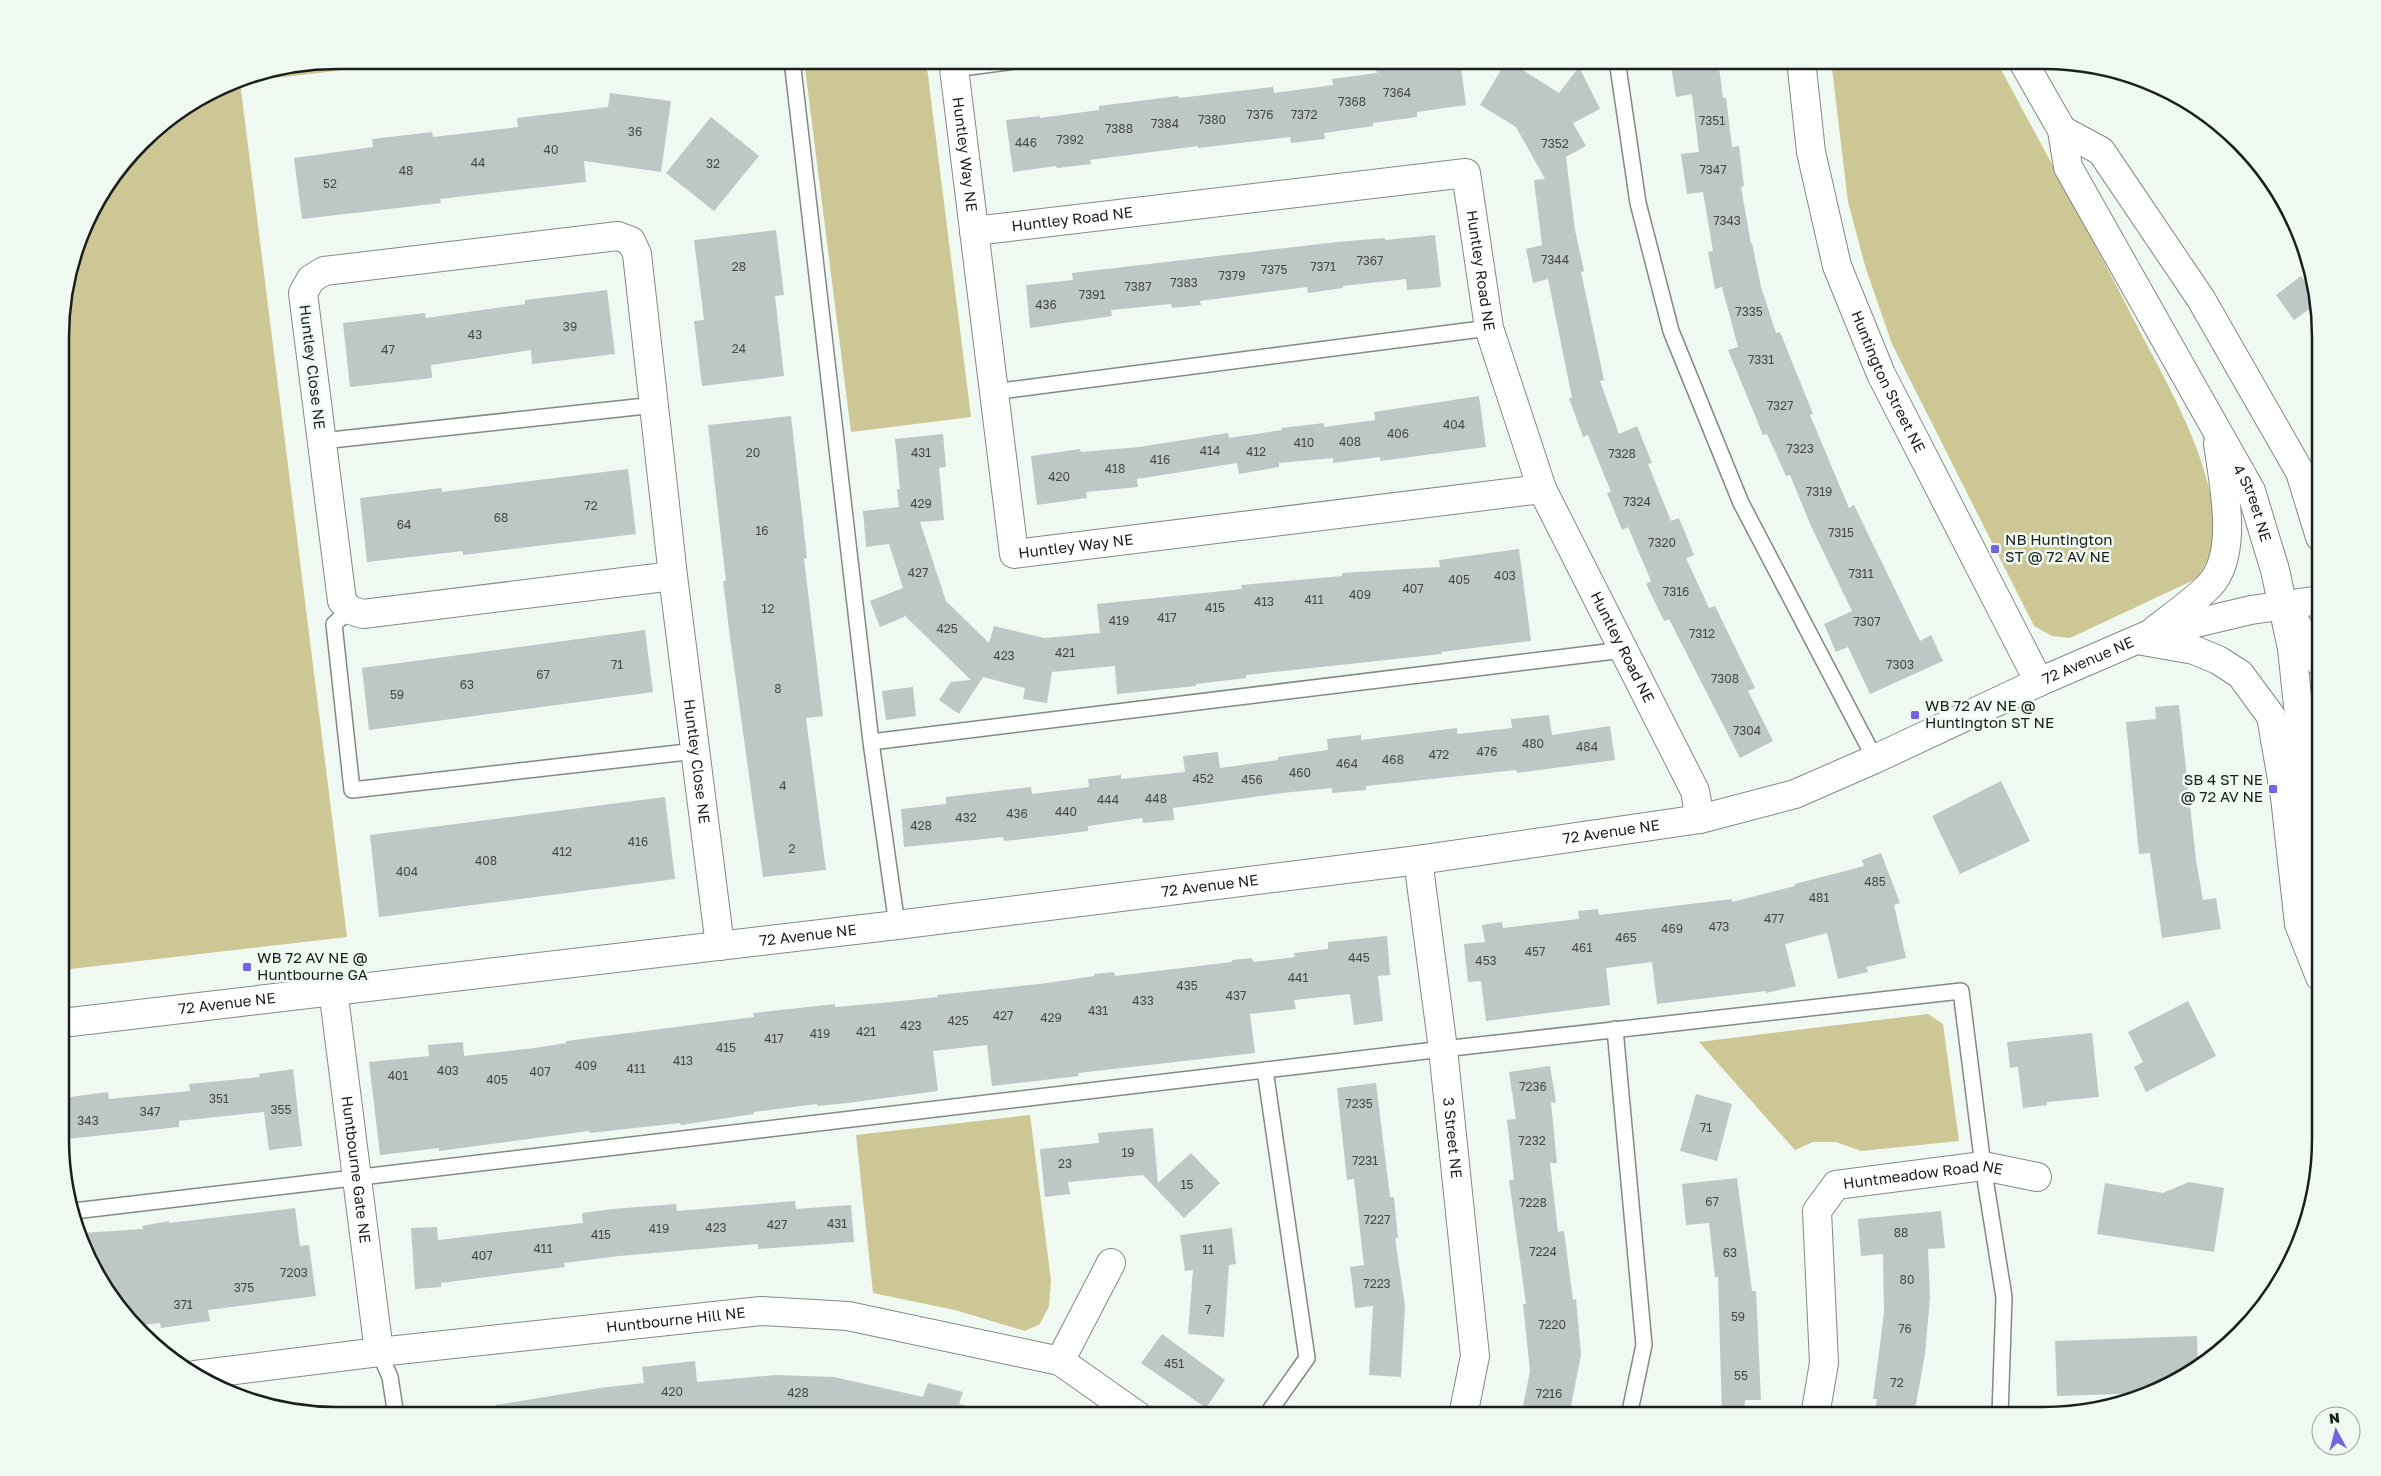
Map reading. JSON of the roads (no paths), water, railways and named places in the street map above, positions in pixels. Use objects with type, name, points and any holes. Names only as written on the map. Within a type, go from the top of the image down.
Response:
[{"type":"street","name":"Huntley Way NE","points":[[955,69],[1014,554],[1542,489]]},
{"type":"street","name":"Huntington Street NE","points":[[1802,69],[1811,152],[1836,266],[1881,374],[2039,682]]},
{"type":"street","name":"4 Street NE","points":[[2027,69],[2062,130],[2068,167],[2251,490],[2284,605],[2292,648],[2312,842]]},
{"type":"street","points":[[2062,130],[2101,151],[2201,299],[2300,472],[2312,511]]},
{"type":"street","name":"Huntley Road NE","points":[[974,231],[1466,173],[1489,328],[1542,489],[1694,791],[1700,820]]},
{"type":"street","name":"Huntley Close NE","points":[[350,610],[342,601],[303,293],[311,279],[324,271],[618,236],[631,241],[637,254],[673,576],[720,946]]},
{"type":"street","points":[[2145,637],[2210,585],[2222,567],[2227,538],[2226,505],[2216,428]]},
{"type":"street","points":[[350,610],[363,614],[673,576]]},
{"type":"street","name":"72 Avenue NE","points":[[69,1021],[720,946],[1418,860],[1700,820],[1795,794],[1875,760],[2039,682],[2145,637],[2251,610],[2312,601]]},
{"type":"street","points":[[2284,605],[2312,649]]},
{"type":"street","points":[[2145,637],[2194,650],[2218,660],[2240,674],[2271,716],[2285,797],[2299,924],[2312,957]]},
{"type":"street","name":"3 Street NE","points":[[1418,860],[1443,1049],[1475,1356],[1464,1407]]},
{"type":"street","name":"Huntbourne Gate NE","points":[[333,990],[379,1352]]},
{"type":"street","name":"Huntmeadow Road NE","points":[[1817,1407],[1824,1363],[1818,1211],[1836,1185],[1983,1166],[2037,1177]]},
{"type":"street","points":[[1060,1361],[1111,1263]]},
{"type":"street","name":"Huntbourne Hill NE","points":[[207,1373],[379,1352],[761,1311],[848,1316],[1060,1361],[1125,1407]]},
{"type":"lane","points":[[793,69],[871,742],[897,924]]},
{"type":"lane","points":[[1618,69],[1638,203],[1671,331],[1741,503],[1875,760]]},
{"type":"lane","points":[[993,392],[1489,328]]},
{"type":"lane","points":[[322,441],[655,405]]},
{"type":"lane","points":[[350,610],[334,624],[352,790],[696,751]]},
{"type":"lane","points":[[871,742],[1622,650]]},
{"type":"lane","points":[[78,1210],[1443,1049],[1961,991],[1983,1166],[2004,1297],[2000,1407]]},
{"type":"lane","points":[[1615,1029],[1644,1345],[1631,1407]]},
{"type":"lane","points":[[1266,1070],[1307,1358],[1272,1407]]},
{"type":"lane","points":[[379,1352],[390,1377],[395,1407]]},
{"type":"place","name":"NB Huntington ST @ 72 AV NE","points":[[1995,549]]},
{"type":"place","name":"WB 72 AV NE @ Huntington ST NE","points":[[1915,715]]},
{"type":"place","name":"SB 4 ST NE @ 72 AV NE","points":[[2273,789]]},
{"type":"place","name":"WB 72 AV NE @ Huntbourne GA","points":[[247,967]]}]
